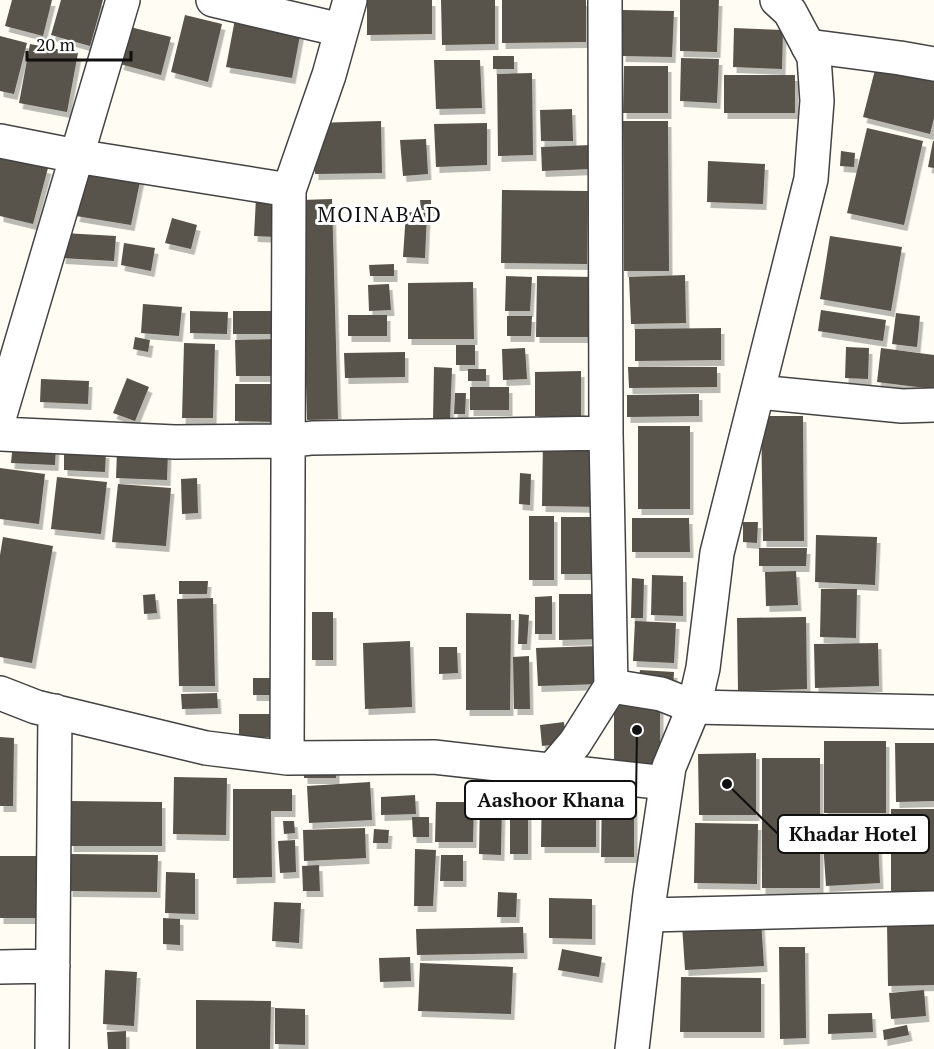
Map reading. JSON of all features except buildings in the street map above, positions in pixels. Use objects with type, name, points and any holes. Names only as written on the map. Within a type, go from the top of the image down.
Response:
[{"type":"street","points":[[0,415],[123,0]]},
{"type":"street","points":[[213,0],[345,15],[328,75],[289,190],[287,758]]},
{"type":"street","points":[[554,769],[575,743],[611,686],[606,433],[604,0]]},
{"type":"street","points":[[632,1049],[669,767],[694,708],[703,668],[717,553],[811,179],[817,102],[814,57],[790,12],[777,0]]},
{"type":"street","points":[[808,46],[900,57],[934,64]]},
{"type":"street","points":[[0,141],[76,156],[289,190]]},
{"type":"street","points":[[758,392],[902,406],[934,405]]},
{"type":"street","points":[[0,434],[175,442],[606,433]]},
{"type":"street","points":[[611,686],[661,694],[694,708],[934,712]]},
{"type":"street","points":[[0,693],[36,707],[206,748],[287,758],[434,757],[666,783]]},
{"type":"street","points":[[52,1049],[55,711]]},
{"type":"street","points":[[648,915],[934,908]]},
{"type":"street","points":[[0,967],[53,966]]},
{"type":"place","name":"Aashoor Khana","points":[[637,730]]},
{"type":"place","name":"Khadar Hotel","points":[[727,784]]},
{"type":"district","name":"MOINABAD","points":[[380,214]]}]
